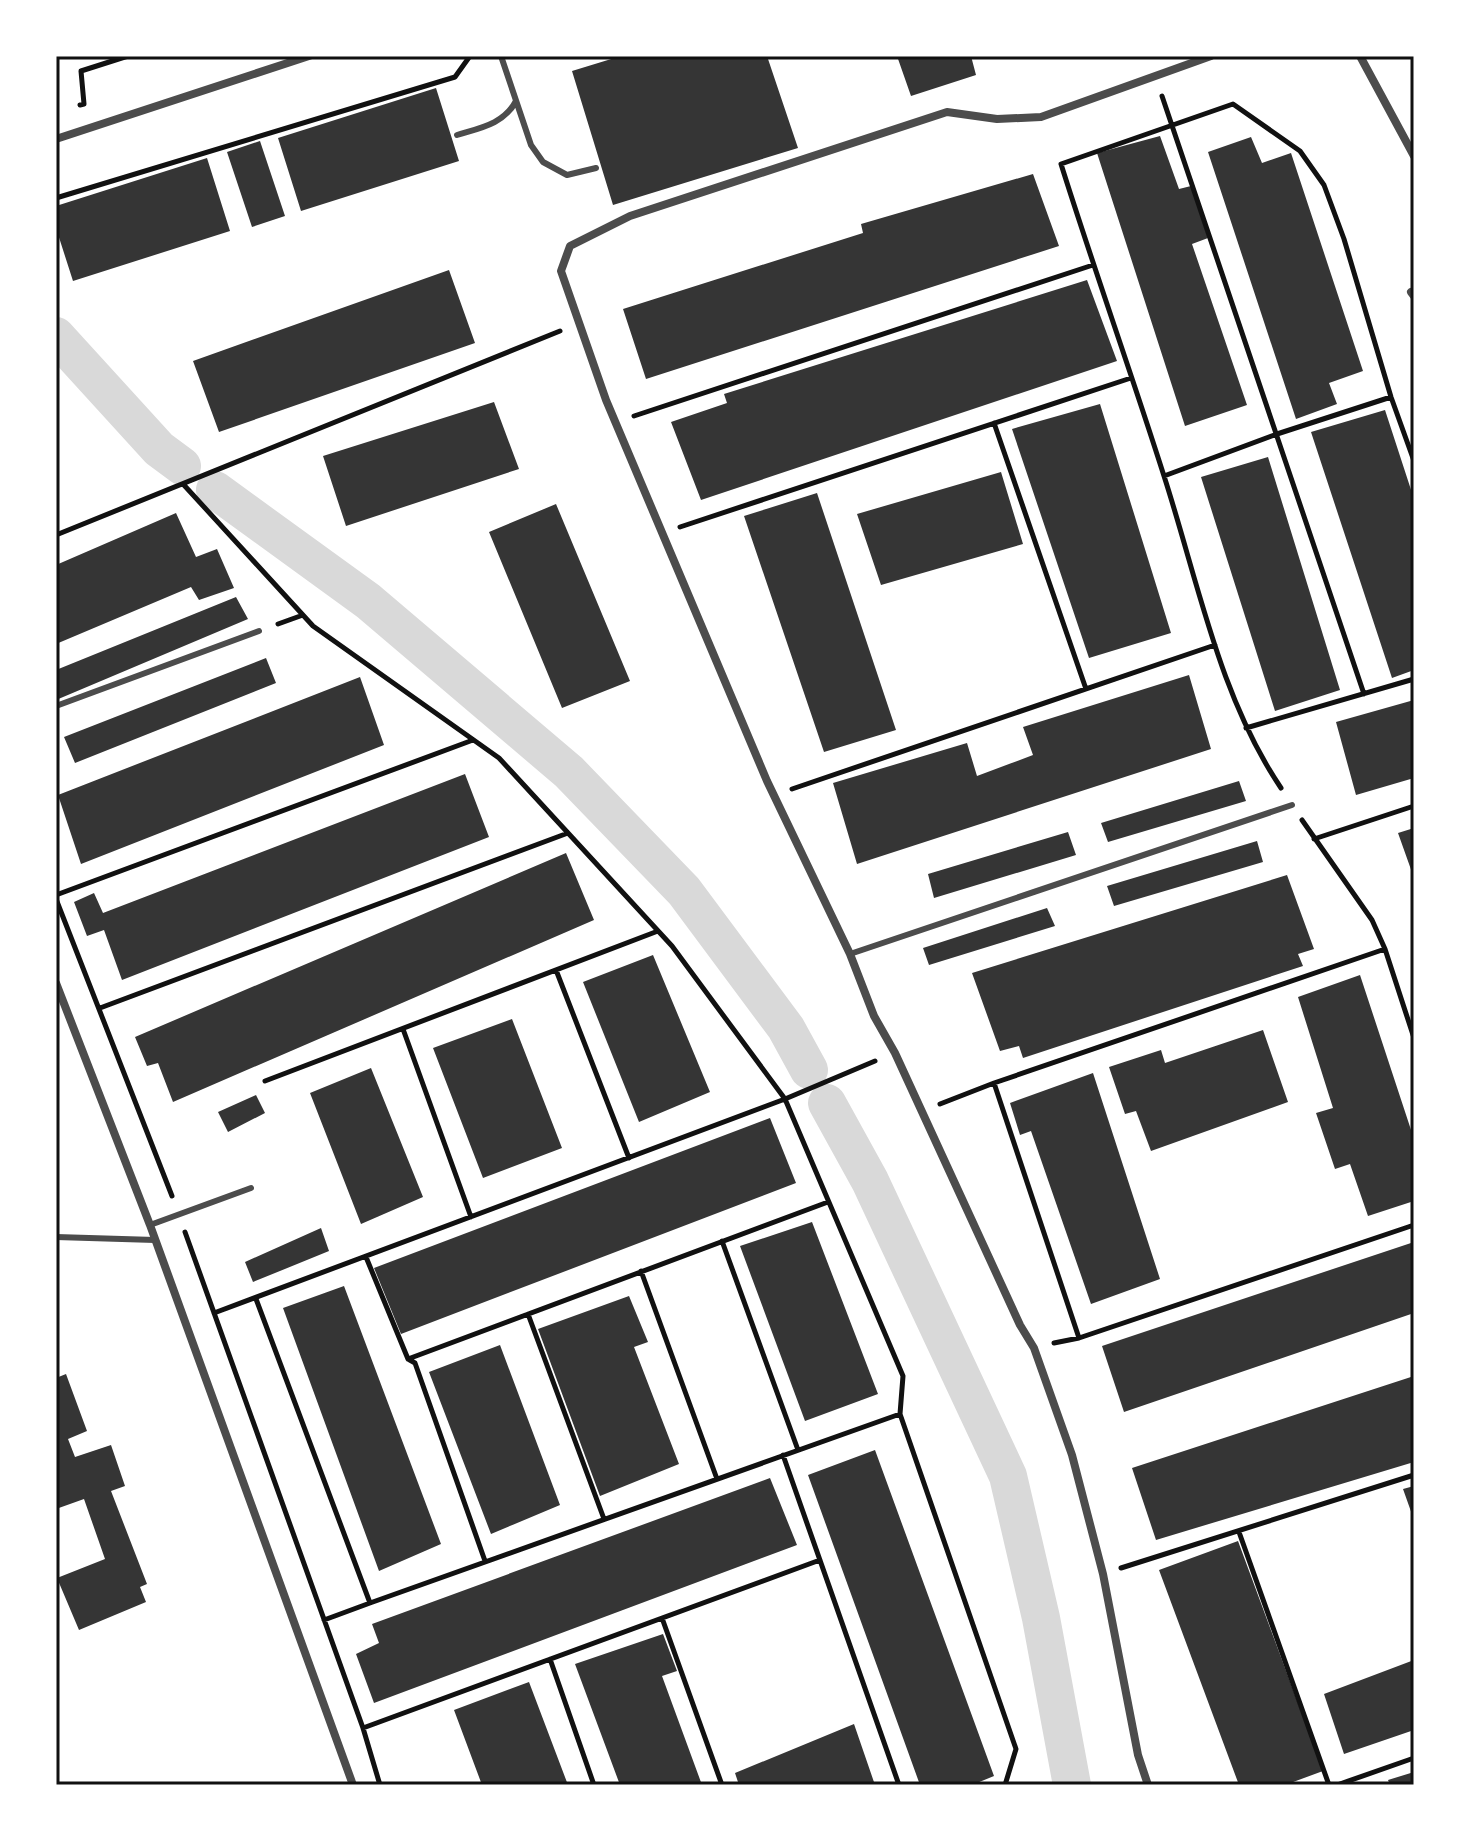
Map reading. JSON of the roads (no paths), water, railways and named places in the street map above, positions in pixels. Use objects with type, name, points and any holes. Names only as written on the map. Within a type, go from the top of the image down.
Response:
[{"type":"street","points":[[56,139],[309,56]]},
{"type":"street","points":[[1148,1785],[1138,1755],[1103,1574],[1072,1455],[1034,1348],[1020,1325],[895,1053],[874,1016],[850,954],[774,795],[615,422],[561,271],[570,246],[630,216],[947,112],[997,119],[1041,117],[1211,56]]},
{"type":"street","points":[[1360,56],[1414,156]]},
{"type":"street","points":[[56,983],[150,1225],[353,1785]]},
{"type":"lane","points":[[501,56],[531,145],[543,162],[567,175],[596,168]]},
{"type":"lane","points":[[457,135],[494,123],[510,113],[516,101]]},
{"type":"lane","points":[[56,706],[259,631]]},
{"type":"lane","points":[[850,954],[1292,805]]},
{"type":"lane","points":[[150,1225],[251,1188]]},
{"type":"lane","points":[[56,1237],[155,1240]]},
{"type":"waterway","points":[[56,336],[159,449],[182,466]]},
{"type":"waterway","points":[[215,490],[368,601],[569,772],[684,891],[786,1028],[809,1070]]},
{"type":"waterway","points":[[827,1103],[870,1181],[1008,1476],[1041,1618],[1072,1785]]}]
